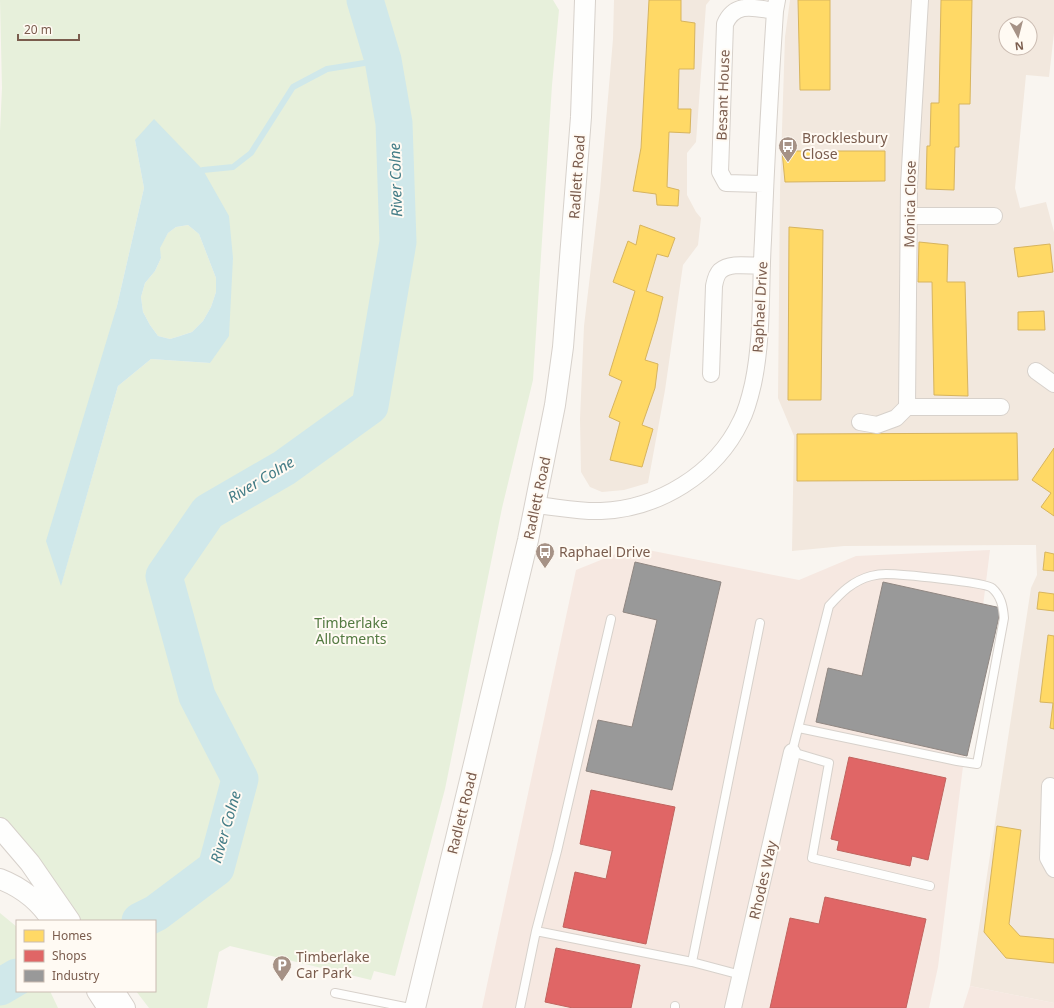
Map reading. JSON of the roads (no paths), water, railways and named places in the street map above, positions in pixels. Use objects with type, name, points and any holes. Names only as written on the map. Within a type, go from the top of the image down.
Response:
[{"type":"street","name":"Radlett Road","points":[[415,1008],[536,504],[556,405],[564,347],[581,117],[585,0]]},
{"type":"street","name":"Monica Close","points":[[907,407],[909,185],[920,0]]},
{"type":"street","name":"Raphael Drive","points":[[536,504],[600,511],[622,509],[641,505],[658,499],[672,492],[711,463],[741,422],[748,402],[757,358],[760,334],[764,184],[776,5]]},
{"type":"street","name":"Besant House","points":[[764,184],[726,183],[720,172],[725,24],[728,16],[741,8],[776,5]]},
{"type":"street","points":[[909,216],[994,216]]},
{"type":"street","points":[[711,374],[714,286],[717,277],[726,267],[734,265],[762,266]]},
{"type":"street","points":[[1036,371],[1054,384]]},
{"type":"street","points":[[860,422],[877,425],[896,418],[907,407],[1000,407]]},
{"type":"street","name":"Rhodes Way","points":[[733,1008],[792,752]]},
{"type":"street","points":[[1050,786],[1048,858],[1054,869]]},
{"type":"street","points":[[0,828],[30,863],[57,916]]},
{"type":"street","points":[[0,879],[24,892],[57,916]]},
{"type":"lane","points":[[799,728],[977,764],[1004,618],[1002,604],[997,594],[990,586],[885,574],[870,577],[846,588],[829,606],[792,752],[829,763],[812,858],[930,886]]},
{"type":"lane","points":[[520,1008],[536,931],[557,851],[611,619]]},
{"type":"lane","points":[[692,962],[760,623]]},
{"type":"lane","points":[[536,931],[692,962],[741,975]]},
{"type":"lane","points":[[335,993],[410,1008]]},
{"type":"water","points":[[154,119],[203,170],[229,216],[233,258],[229,336],[210,363],[151,359],[118,386],[61,586],[46,541],[117,306],[144,188],[135,140]],"holes":[[[188,225],[199,234],[216,278],[216,292],[211,307],[203,321],[192,332],[170,339],[158,336],[143,312],[141,297],[145,283],[155,271],[161,258],[160,248],[168,233],[176,227]]]},
{"type":"waterway","name":"River Colne","points":[[142,920],[156,913],[216,868],[240,779],[197,696],[164,576],[208,512],[284,468],[370,406],[398,242],[394,123],[383,60],[365,0]]},
{"type":"waterway","points":[[203,170],[233,167],[251,153],[293,87],[327,69],[383,60]]},
{"type":"waterway","name":"River Colne","points":[[0,987],[16,978]]},
{"type":"place","name":"Brocklesbury Close","points":[[788,163]]},
{"type":"place","name":"Raphael Drive","points":[[545,569]]},
{"type":"place","name":"Timberlake Car Park","points":[[282,982]]},
{"type":"park label","name":"Timberlake Allotments","points":[[351,632]]}]
